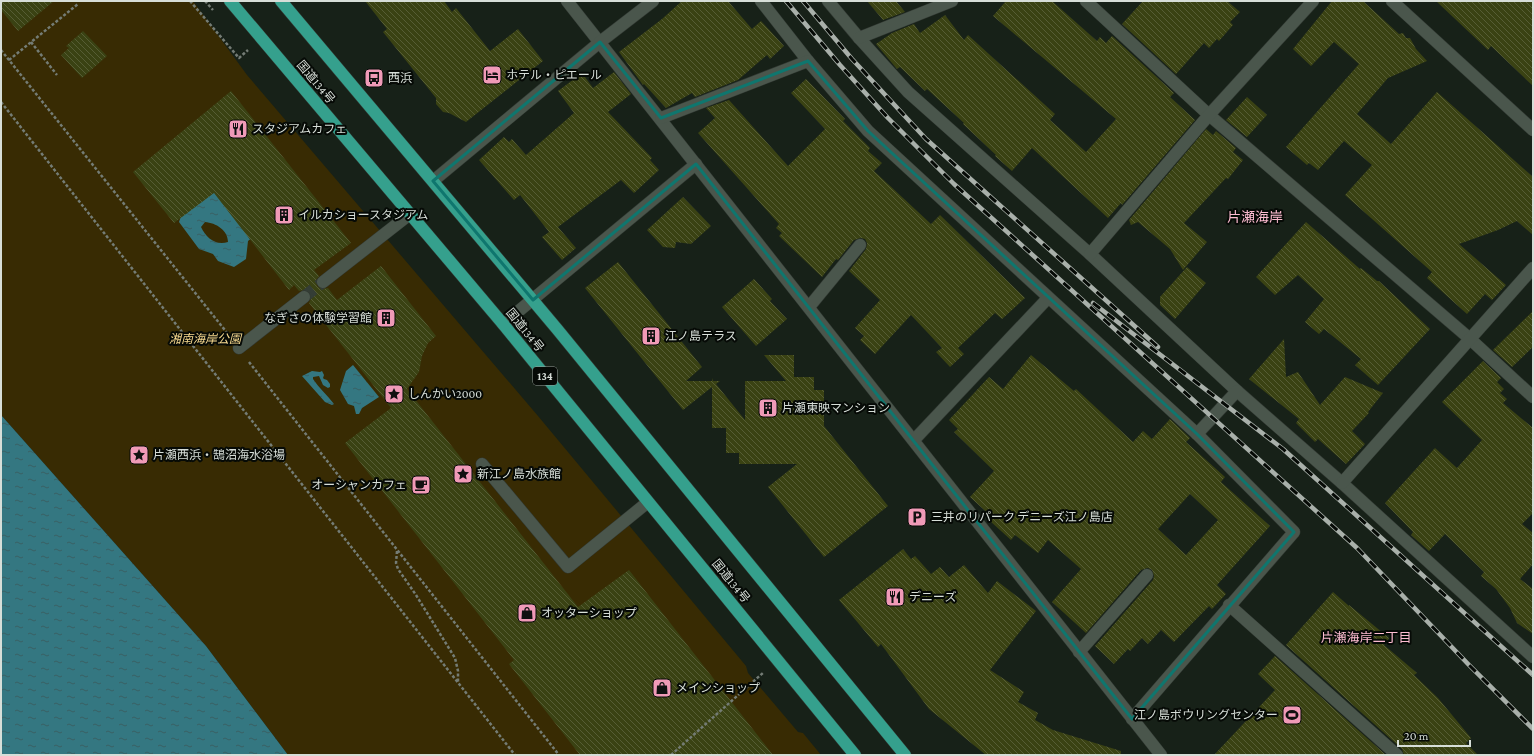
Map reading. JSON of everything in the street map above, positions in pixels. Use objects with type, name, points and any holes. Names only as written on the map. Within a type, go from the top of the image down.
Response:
[{"type":"highway","name":"国道134号","points":[[230,1],[503,324],[855,755]]},
{"type":"highway","name":"国道134号","points":[[281,1],[533,300],[905,755]]},
{"type":"street","points":[[567,1],[661,118],[1161,755]]},
{"type":"street","points":[[433,181],[600,42],[653,1]]},
{"type":"street","points":[[761,1],[808,61],[868,131],[1197,434],[1294,532],[1229,605],[1132,719]]},
{"type":"street","points":[[828,1],[908,92],[1090,254],[1237,391],[1342,483],[1533,657]]},
{"type":"street","points":[[859,38],[952,1]]},
{"type":"street","points":[[1086,1],[1209,115],[1469,338],[1533,398]]},
{"type":"street","points":[[1090,254],[1209,115],[1313,1]]},
{"type":"street","points":[[1392,1],[1533,130]]},
{"type":"street","points":[[661,118],[808,61]]},
{"type":"street","points":[[503,324],[696,164]]},
{"type":"street","points":[[323,282],[410,214]]},
{"type":"street","points":[[809,307],[860,245]]},
{"type":"street","points":[[1342,483],[1469,338],[1533,268]]},
{"type":"street","points":[[239,348],[304,297]]},
{"type":"street","points":[[914,440],[1048,298]]},
{"type":"street","points":[[1197,434],[1237,391]]},
{"type":"street","points":[[482,464],[568,567],[648,502]]},
{"type":"street","points":[[1079,652],[1147,575]]},
{"type":"street","points":[[1229,605],[1396,755]]},
{"type":"path","points":[[190,1],[239,58],[248,51],[244,45]]},
{"type":"path","points":[[205,1],[215,12]]},
{"type":"path","points":[[9,60],[78,4]]},
{"type":"path","points":[[31,42],[57,76]]},
{"type":"path","points":[[1,50],[239,348],[559,755]]},
{"type":"path","points":[[1,102],[515,755]]},
{"type":"path","points":[[398,551],[396,562],[398,569],[455,658],[458,671],[458,683]]},
{"type":"path","points":[[671,755],[765,671]]},
{"type":"highlighted area","points":[[600,42],[661,118],[808,61],[868,131],[1197,434],[1294,532],[1132,719],[696,164],[533,300],[433,181]]},
{"type":"green space","name":"湘南海岸公園","points":[[1,1],[193,1],[247,75],[538,416],[746,666],[748,673],[798,732],[803,733],[821,755],[288,755],[206,646],[1,415]]},
{"type":"water","points":[[220,191],[253,237],[248,241],[246,259],[234,267],[218,261],[213,254],[199,249],[179,222],[181,216],[210,193]],"holes":[[[205,222],[221,228],[226,234],[228,242],[219,243],[209,238],[201,227]]]},
{"type":"water","points":[[353,365],[379,397],[362,408],[359,414],[356,414],[354,406],[348,404],[340,390],[346,371]]},
{"type":"water","points":[[312,371],[322,371],[324,375],[323,378],[327,380],[330,387],[328,388],[323,385],[319,376],[313,377],[313,379],[334,404],[332,405],[325,402],[302,376]]},
{"type":"water","points":[[1,415],[206,646],[288,755],[1,755]]},
{"type":"building","points":[[1,1],[54,1],[18,31],[1,10]]},
{"type":"building","points":[[365,1],[444,1],[452,12],[456,8],[490,51],[518,29],[543,61],[466,122],[449,113],[443,112],[436,104],[436,98],[383,32],[387,29]]},
{"type":"building","points":[[682,1],[728,1],[752,29],[761,21],[784,46],[770,59],[767,55],[738,80],[695,97],[692,93],[666,108],[644,84],[643,85],[619,52],[662,19]]},
{"type":"building","points":[[867,1],[896,1],[905,12],[883,20]]},
{"type":"building","points":[[1006,1],[1052,1],[1097,41],[1100,37],[1106,43],[1112,36],[1174,93],[1170,97],[1195,120],[1122,205],[1121,203],[1108,218],[1032,148],[1012,171],[963,124],[964,123],[927,89],[925,91],[900,67],[897,69],[876,44],[892,33],[914,24],[920,33],[945,15],[964,40],[968,35],[1055,114],[1050,120],[1086,152],[1116,119],[993,16]]},
{"type":"building","points":[[1143,1],[1227,1],[1240,12],[1230,22],[1233,25],[1219,41],[1217,39],[1209,48],[1204,43],[1176,74],[1122,24]]},
{"type":"building","points":[[1332,1],[1363,1],[1399,34],[1403,33],[1406,38],[1410,38],[1416,49],[1427,61],[1388,78],[1357,114],[1391,144],[1437,92],[1533,177],[1533,235],[1517,221],[1498,230],[1459,244],[1506,285],[1492,300],[1485,294],[1467,314],[1427,278],[1432,272],[1345,195],[1372,165],[1344,141],[1318,170],[1309,163],[1307,165],[1286,147],[1359,64],[1334,42],[1311,66],[1293,49]]},
{"type":"building","points":[[1436,1],[1533,1],[1533,86],[1491,46],[1488,50]]},
{"type":"building","points":[[83,31],[107,56],[82,78],[61,55],[69,48],[66,46]]},
{"type":"building","points":[[614,72],[631,94],[608,112],[652,158],[650,160],[659,170],[634,193],[621,180],[558,227],[576,248],[562,260],[542,237],[549,232],[520,195],[514,200],[479,160],[504,137],[509,142],[512,139],[526,155],[574,113],[558,91],[582,73],[593,88]]},
{"type":"building","points":[[806,79],[845,119],[843,121],[870,148],[868,151],[882,163],[874,171],[931,224],[940,215],[1025,298],[1002,319],[995,313],[958,348],[964,354],[950,367],[936,352],[942,348],[911,315],[875,354],[860,340],[864,336],[855,328],[880,300],[849,271],[866,249],[867,243],[865,239],[861,238],[854,240],[822,277],[779,236],[782,233],[776,228],[779,224],[698,133],[715,118],[706,108],[729,100],[788,166],[825,129],[791,93]]},
{"type":"building","points":[[231,91],[351,243],[314,270],[319,276],[316,280],[317,286],[321,289],[328,288],[337,300],[381,266],[436,336],[428,343],[422,356],[419,372],[407,389],[578,607],[629,570],[773,755],[580,755],[509,664],[514,660],[345,443],[391,408],[309,303],[311,299],[310,293],[306,290],[299,291],[294,285],[289,290],[214,193],[174,223],[133,172]]},
{"type":"building","points":[[1247,97],[1267,115],[1247,137],[1226,120]]},
{"type":"building","points":[[1206,129],[1213,135],[1216,131],[1236,148],[1233,152],[1243,160],[1228,179],[1226,178],[1184,223],[1207,242],[1183,270],[1170,249],[1138,222],[1131,225],[1129,220]]},
{"type":"building","points":[[683,197],[711,226],[691,244],[676,242],[675,248],[663,247],[647,230]]},
{"type":"building","points":[[1306,222],[1360,269],[1361,268],[1379,281],[1430,329],[1378,385],[1355,365],[1361,359],[1324,329],[1319,334],[1305,322],[1324,299],[1298,275],[1275,295],[1256,277]]},
{"type":"building","points":[[618,262],[702,367],[686,381],[712,381],[712,378],[713,381],[720,381],[716,384],[745,420],[745,381],[786,381],[764,355],[794,355],[794,377],[814,377],[814,390],[824,390],[824,426],[888,506],[824,557],[768,487],[797,464],[739,464],[739,453],[726,453],[726,428],[712,428],[712,387],[683,410],[585,288]]},
{"type":"building","points":[[1187,267],[1206,283],[1175,319],[1160,305],[1160,297]]},
{"type":"building","points":[[754,279],[772,299],[770,301],[787,319],[756,346],[722,307]]},
{"type":"building","points":[[1533,311],[1533,347],[1512,367],[1493,350]]},
{"type":"building","points":[[1284,339],[1286,377],[1298,372],[1320,405],[1345,377],[1383,393],[1368,412],[1369,413],[1352,431],[1365,444],[1346,464],[1318,439],[1315,442],[1296,423],[1299,419],[1249,379]]},
{"type":"building","points":[[1031,355],[1074,391],[1076,389],[1133,442],[1143,431],[1152,439],[1170,419],[1190,438],[1186,442],[1225,477],[1221,482],[1270,526],[1217,585],[1226,594],[1212,609],[1209,606],[1174,642],[1161,630],[1148,644],[1142,638],[1130,651],[1128,649],[1114,664],[1095,646],[1153,580],[1154,576],[1152,570],[1148,568],[1141,570],[1086,633],[1052,602],[1081,569],[1048,540],[1038,553],[1015,535],[1011,540],[990,521],[993,518],[970,497],[994,471],[954,432],[958,429],[949,420],[989,377],[1003,389]],"holes":[[[1190,494],[1218,520],[1186,555],[1158,529]]]},
{"type":"building","points":[[1483,361],[1501,378],[1497,382],[1504,389],[1500,393],[1507,399],[1503,403],[1533,428],[1533,513],[1522,524],[1533,533],[1533,564],[1520,579],[1533,589],[1533,634],[1517,623],[1510,608],[1496,589],[1481,576],[1484,572],[1445,534],[1429,551],[1411,535],[1413,532],[1385,503],[1435,448],[1457,468],[1482,440],[1442,402]]},
{"type":"building","points":[[903,549],[911,559],[915,556],[931,574],[940,567],[949,577],[964,565],[988,593],[997,581],[1036,611],[990,670],[1024,692],[1018,702],[1038,713],[1035,720],[1053,730],[1121,751],[1121,755],[986,755],[929,709],[881,644],[878,647],[839,600]]},
{"type":"building","points":[[1333,592],[1389,638],[1384,645],[1417,673],[1414,675],[1438,698],[1471,738],[1466,743],[1478,755],[1404,755],[1402,749],[1286,645]]},
{"type":"building","name":"江ノ島ボウリングセンター","points":[[1275,656],[1386,755],[1214,755],[1275,690],[1258,674]]},
{"type":"tunnel","points":[[304,297],[323,282]]},
{"type":"railway","points":[[786,1],[840,65],[888,118],[954,184],[1357,548],[1469,665],[1533,729]]},
{"type":"railway","points":[[803,1],[852,59],[926,139],[1158,347]]},
{"type":"railway","points":[[1093,303],[1283,449],[1533,675]]},
{"type":"place","name":"ホテル・ピエール","points":[[492,75]]},
{"type":"place","name":"西浜","points":[[374,78]]},
{"type":"place","name":"スタジアムカフェ","points":[[238,129]]},
{"type":"place","name":"イルカショースタジアム","points":[[284,215]]},
{"type":"place","name":"なぎさの体験学習館","points":[[386,318]]},
{"type":"place","name":"江ノ島テラス","points":[[651,336]]},
{"type":"place","name":"しんかい2000","points":[[394,394]]},
{"type":"place","name":"片瀬東映マンション","points":[[768,408]]},
{"type":"place","name":"片瀬西浜・鵠沼海水浴場","points":[[139,455]]},
{"type":"place","name":"新江ノ島水族館","points":[[463,474]]},
{"type":"place","name":"オーシャンカフェ","points":[[421,485]]},
{"type":"place","name":"三井のリパーク デニーズ江ノ島店","points":[[917,517]]},
{"type":"place","name":"デニーズ","points":[[895,597]]},
{"type":"place","name":"オッターショップ","points":[[527,613]]},
{"type":"place","name":"メインショップ","points":[[662,688]]},
{"type":"place","name":"江ノ島ボウリングセンター","points":[[1292,715]]},
{"type":"district","name":"片瀬海岸","points":[[1255,217]]},
{"type":"district","name":"片瀬海岸二丁目","points":[[1366,637]]}]
